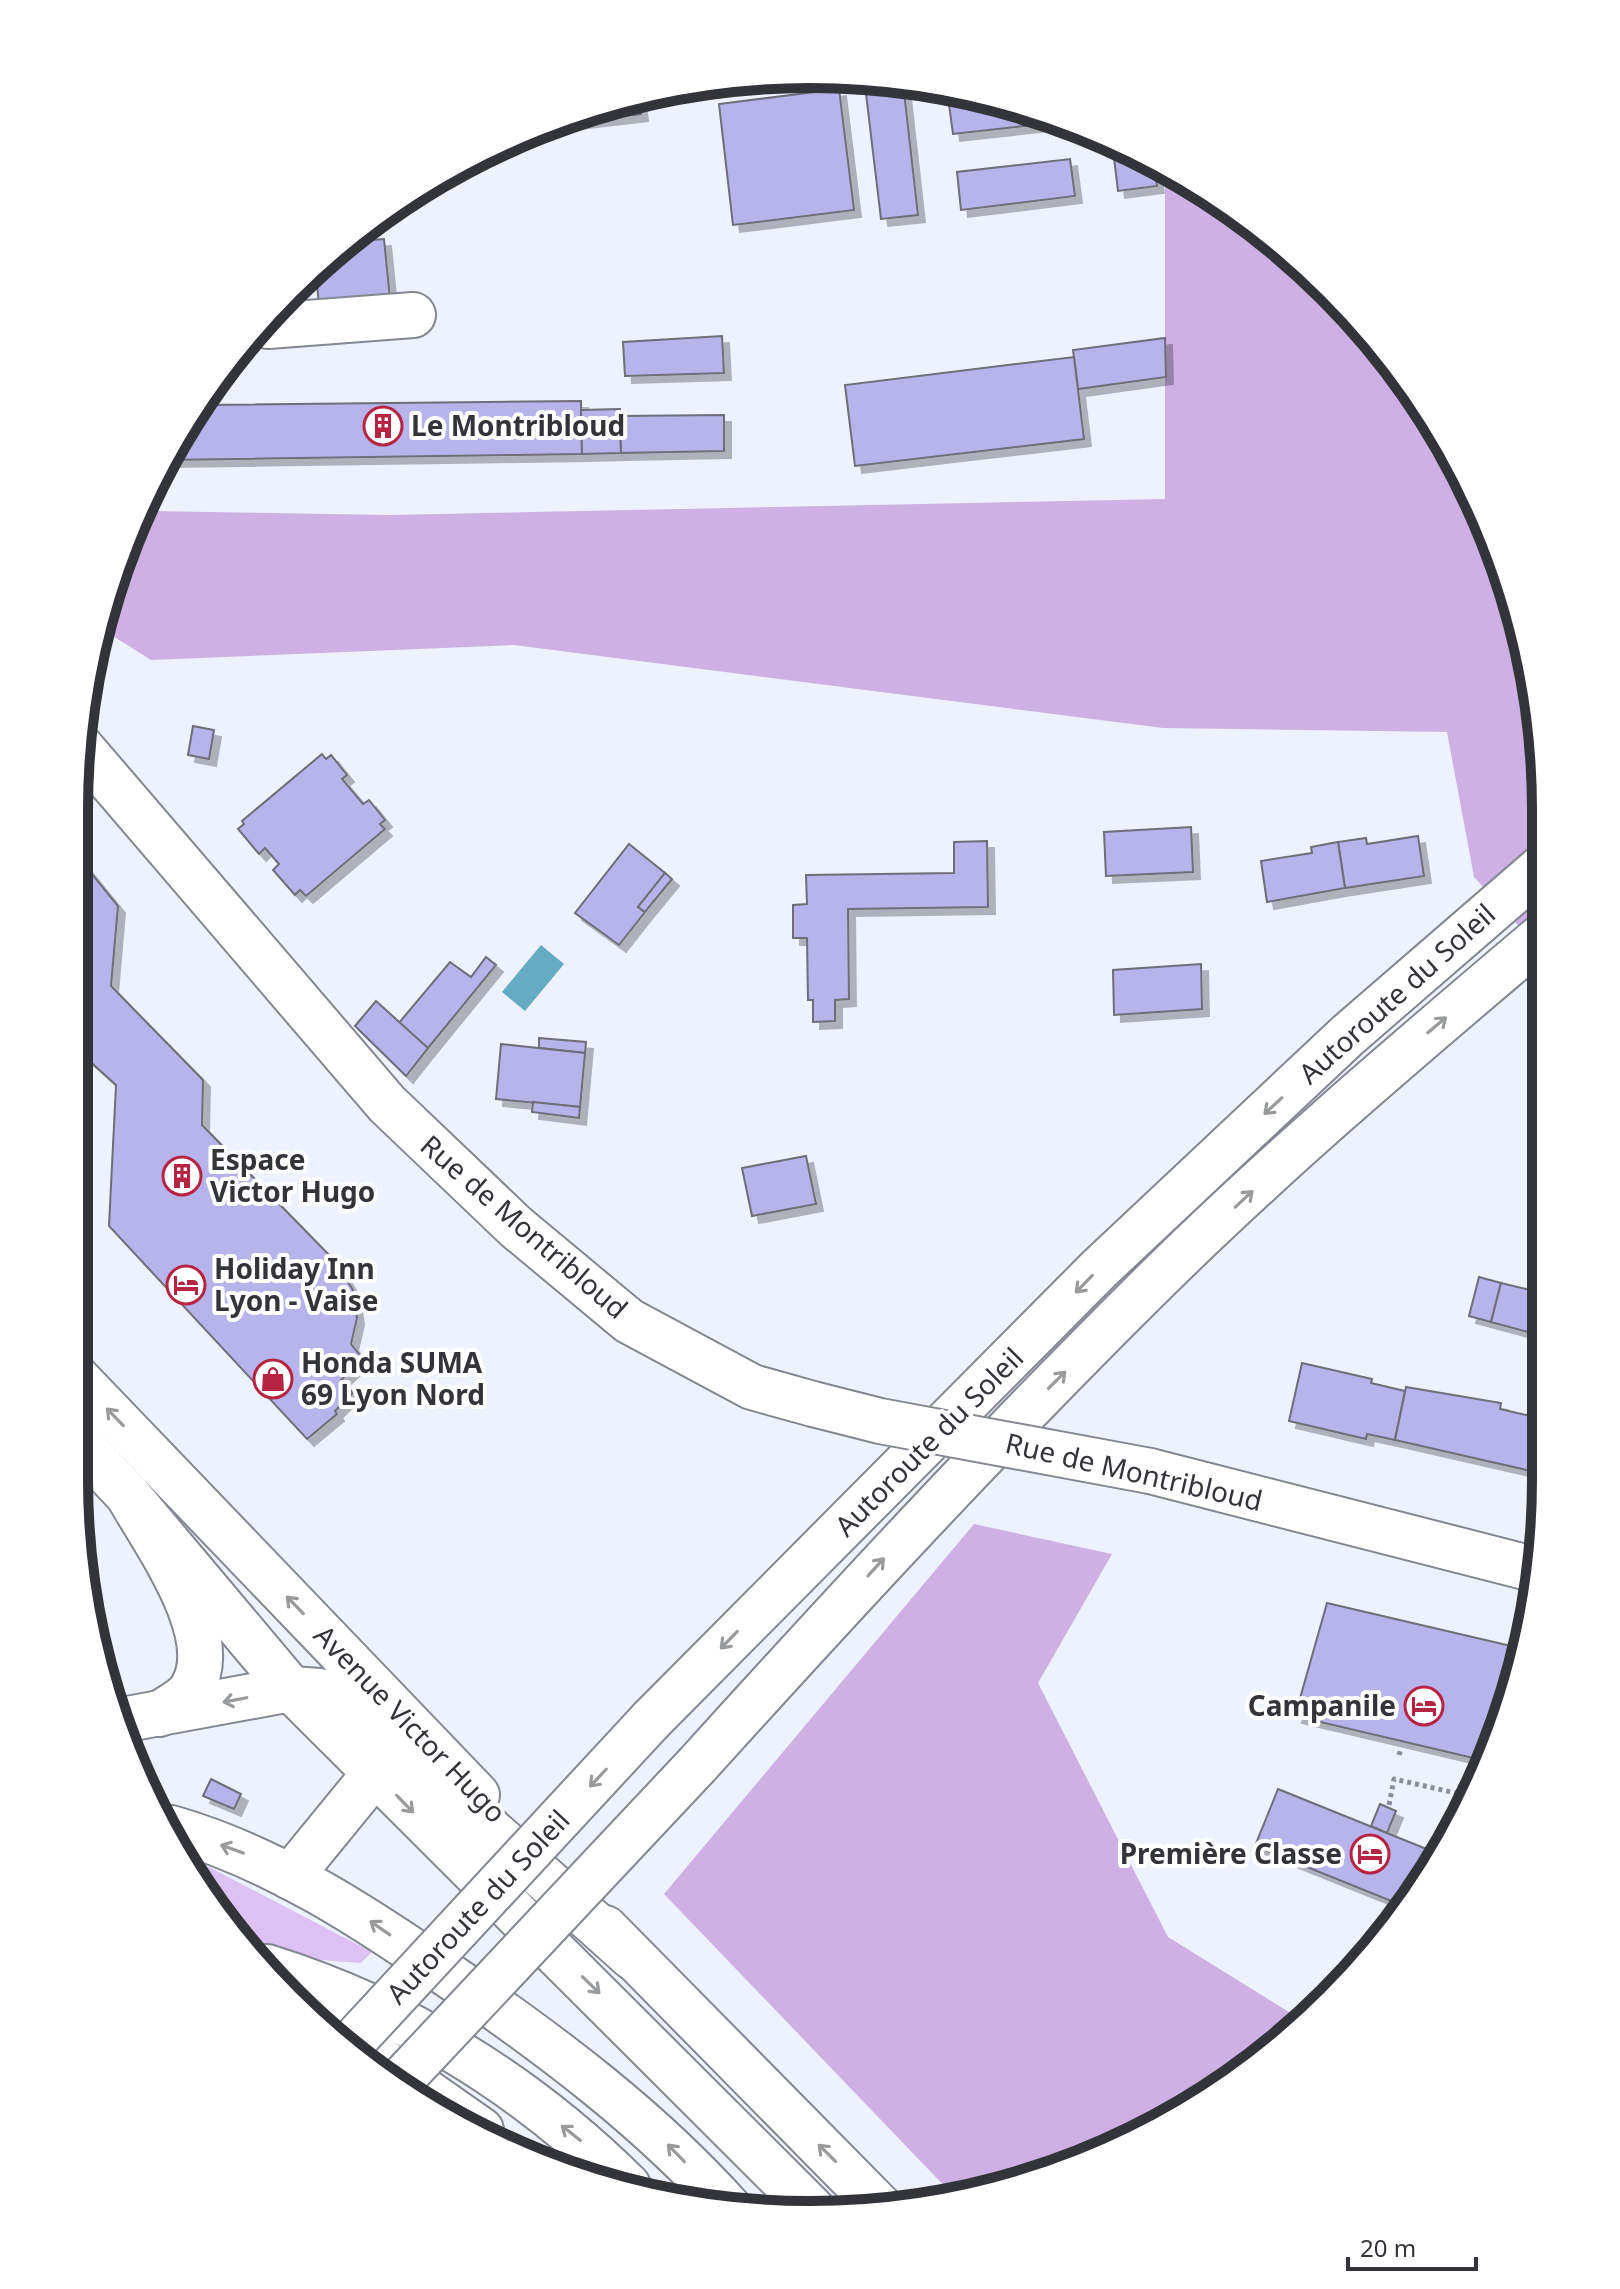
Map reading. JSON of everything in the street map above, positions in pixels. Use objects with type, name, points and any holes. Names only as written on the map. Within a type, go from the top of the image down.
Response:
[{"type":"main road","points":[[275,325],[413,315]]},
{"type":"main road","name":"Rue de Montribloud","points":[[90,758],[387,1104],[516,1227],[629,1321],[752,1387],[813,1404],[880,1421],[1150,1471],[1526,1567]]},
{"type":"main road","name":"Autoroute du Soleil","points":[[355,2039],[651,1720],[1099,1269],[1348,1035],[1532,876]]},
{"type":"main road","name":"Autoroute du Soleil","points":[[405,2076],[698,1764],[913,1525],[1141,1294],[1391,1064],[1532,945]]},
{"type":"main road","name":"Avenue Victor Hugo","points":[[88,1390],[632,1957],[871,2198]]},
{"type":"main road","name":"Avenue Victor Hugo","points":[[88,1453],[128,1495],[291,1689],[804,2201]]},
{"type":"main road","points":[[128,1495],[189,1607],[201,1643],[202,1660],[191,1691],[140,1717]]},
{"type":"main road","points":[[140,1717],[291,1689],[320,1691],[353,1707],[632,1957]]},
{"type":"main road","points":[[290,1877],[375,1773]]},
{"type":"main road","points":[[180,1831],[251,1855],[367,1919],[551,2045],[663,2140],[716,2195]]},
{"type":"main road","points":[[283,1972],[393,2015],[489,2072],[589,2147],[616,2174]]},
{"type":"path","points":[[1389,1805],[1394,1779],[1460,1794]]},
{"type":"shaded area","points":[[1165,182],[1250,237],[1321,299],[1383,370],[1435,449],[1458,491],[1494,578],[1518,669],[1526,716],[1532,810],[1532,940],[1474,877],[1447,732],[1163,728],[514,645],[151,660],[110,634],[126,578],[153,511],[390,515],[1165,499]]},
{"type":"shaded area","points":[[974,1524],[1112,1554],[1038,1683],[1168,1937],[1294,2015],[1250,2052],[1211,2079],[1129,2127],[1042,2163],[946,2188],[664,1894]]},
{"type":"shaded area","points":[[198,1862],[372,1952],[361,1963],[301,1958],[261,1948],[237,1919]]},
{"type":"water","points":[[541,945],[564,964],[525,1011],[502,992]]},
{"type":"building","points":[[839,89],[854,210],[733,225],[719,104]]},
{"type":"building","points":[[866,91],[904,94],[918,215],[881,219]]},
{"type":"building","points":[[949,102],[1037,125],[953,134]]},
{"type":"building","points":[[640,109],[641,114],[605,118]]},
{"type":"building","points":[[1114,155],[1155,177],[1157,186],[1118,191]]},
{"type":"building","points":[[1070,159],[1075,196],[961,210],[957,172]]},
{"type":"building","points":[[384,239],[391,309],[320,313],[317,283],[366,240]]},
{"type":"building","points":[[722,336],[724,373],[625,376],[623,342]]},
{"type":"building","points":[[1165,338],[1166,377],[1078,389],[1073,350]]},
{"type":"building","points":[[1074,357],[1084,439],[855,466],[845,385]]},
{"type":"building","name":"Le Montribloud","points":[[581,401],[582,454],[179,460],[213,405]]},
{"type":"building","points":[[620,409],[621,453],[582,454],[581,410]]},
{"type":"building","points":[[724,415],[724,451],[621,453],[620,416]]},
{"type":"building","points":[[193,726],[214,730],[209,759],[188,755]]},
{"type":"building","points":[[322,754],[326,759],[331,755],[347,775],[342,779],[363,804],[369,800],[385,820],[380,824],[385,829],[306,896],[300,890],[295,895],[273,870],[279,864],[265,848],[259,854],[238,829],[244,824],[242,821]]},
{"type":"building","points":[[1191,827],[1193,872],[1106,876],[1104,832]]},
{"type":"building","points":[[1418,836],[1424,876],[1345,888],[1338,842],[1366,838],[1367,844]]},
{"type":"building","points":[[987,841],[988,907],[848,909],[849,999],[835,1000],[835,1021],[813,1022],[813,1000],[808,1000],[807,938],[793,938],[793,905],[807,904],[806,875],[954,873],[954,842]]},
{"type":"building","points":[[1338,842],[1345,888],[1267,902],[1261,861],[1312,853],[1311,847]]},
{"type":"building","points":[[629,844],[665,873],[638,907],[645,912],[619,945],[575,913]]},
{"type":"building","name":"Espace Victor Hugo","points":[[88,869],[118,906],[111,986],[203,1080],[202,1125],[336,1262],[353,1290],[357,1318],[351,1344],[363,1359],[341,1380],[353,1393],[335,1411],[337,1414],[307,1439],[109,1226],[116,1085],[88,1060]]},
{"type":"building","points":[[665,873],[672,879],[645,912],[638,907]]},
{"type":"building","points":[[486,957],[496,965],[428,1048],[398,1024],[450,962],[471,977]]},
{"type":"building","points":[[1201,964],[1202,1009],[1114,1015],[1113,970]]},
{"type":"building","points":[[376,1001],[428,1048],[406,1076],[355,1026]]},
{"type":"building","points":[[539,1038],[586,1042],[585,1053],[539,1048]]},
{"type":"building","points":[[501,1044],[585,1053],[580,1107],[496,1099]]},
{"type":"building","points":[[533,1102],[580,1107],[579,1118],[532,1112]]},
{"type":"building","points":[[806,1156],[816,1204],[752,1216],[742,1168]]},
{"type":"building","points":[[1479,1277],[1501,1283],[1491,1322],[1469,1316]]},
{"type":"building","points":[[1501,1283],[1532,1290],[1532,1333],[1491,1322]]},
{"type":"building","points":[[1302,1363],[1372,1379],[1371,1383],[1405,1391],[1395,1440],[1367,1434],[1366,1439],[1289,1421]]},
{"type":"building","points":[[1406,1387],[1501,1403],[1500,1409],[1532,1416],[1532,1471],[1395,1440]]},
{"type":"building","points":[[1327,1603],[1512,1646],[1494,1711],[1475,1759],[1295,1716]]},
{"type":"building","points":[[211,1779],[241,1794],[234,1809],[203,1796]]},
{"type":"building","points":[[1278,1789],[1429,1850],[1395,1902],[1255,1846]]},
{"type":"building","points":[[1380,1804],[1396,1811],[1387,1833],[1371,1826]]},
{"type":"place","name":"Le Montribloud","points":[[383,426]]},
{"type":"place","name":"Espace Victor Hugo","points":[[182,1176]]},
{"type":"place","name":"Holiday Inn Lyon - Vaise","points":[[186,1285]]},
{"type":"place","name":"Honda SUMA 69 Lyon Nord","points":[[273,1379]]},
{"type":"place","name":"Campanile","points":[[1424,1706]]},
{"type":"place","name":"Première Classe","points":[[1370,1854]]}]
